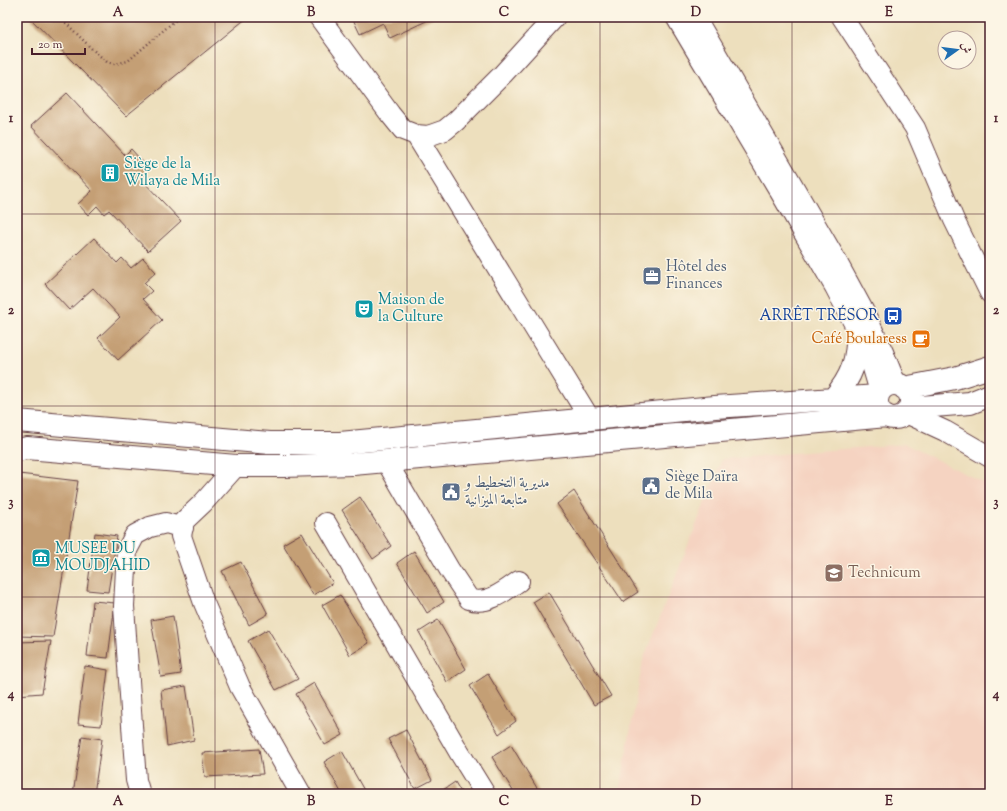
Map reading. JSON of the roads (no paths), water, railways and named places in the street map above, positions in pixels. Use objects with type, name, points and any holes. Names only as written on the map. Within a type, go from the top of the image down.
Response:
[{"type":"main road","points":[[834,399],[846,382],[854,363],[857,349],[858,331]]},
{"type":"main road","points":[[17,421],[277,443],[340,443],[715,407],[834,399],[955,378],[990,367]]},
{"type":"main road","points":[[889,390],[877,406],[879,410],[900,413]]},
{"type":"main road","points":[[889,390],[907,391],[910,400],[900,413]]},
{"type":"main road","points":[[17,450],[27,448],[236,466],[353,464],[900,413],[970,402],[990,395]]},
{"type":"street","points":[[318,17],[390,114],[404,130],[416,135],[428,136],[445,130],[456,121],[503,74],[555,17]]},
{"type":"street","points":[[676,17],[783,196],[835,287],[870,358],[889,390]]},
{"type":"street","points":[[695,17],[832,253],[863,310],[883,352],[889,390]]},
{"type":"street","points":[[842,17],[915,128],[954,220],[990,293]]},
{"type":"street","points":[[416,135],[590,419]]},
{"type":"street","points":[[900,413],[945,430],[990,457]]},
{"type":"street","points":[[386,460],[449,569],[469,599],[475,601],[488,600],[519,581]]},
{"type":"street","points":[[236,466],[203,503],[184,521],[181,536],[204,603],[240,687],[301,794]]},
{"type":"street","points":[[140,794],[136,780],[132,740],[124,606],[127,550],[135,535],[150,527],[166,523],[183,528]]},
{"type":"street","points":[[326,523],[485,794]]},
{"type":"place","name":"Siège de la Wilaya de Mila","points":[[110,173]]},
{"type":"place","name":"Hôtel des Finances","points":[[652,276]]},
{"type":"place","name":"Maison de la Culture","points":[[364,309]]},
{"type":"place","name":"ARRÊT TRÉSOR","points":[[893,316]]},
{"type":"place","name":"Café Boularess","points":[[921,339]]},
{"type":"place","name":"Siège Daïra de Mila","points":[[651,486]]},
{"type":"place","name":"مديرية التخطيط و متابعة الميزانية","points":[[451,492]]},
{"type":"place","name":"MUSEE DU MOUDJAHID","points":[[41,558]]},
{"type":"place","name":"Technicum","points":[[834,573]]}]
